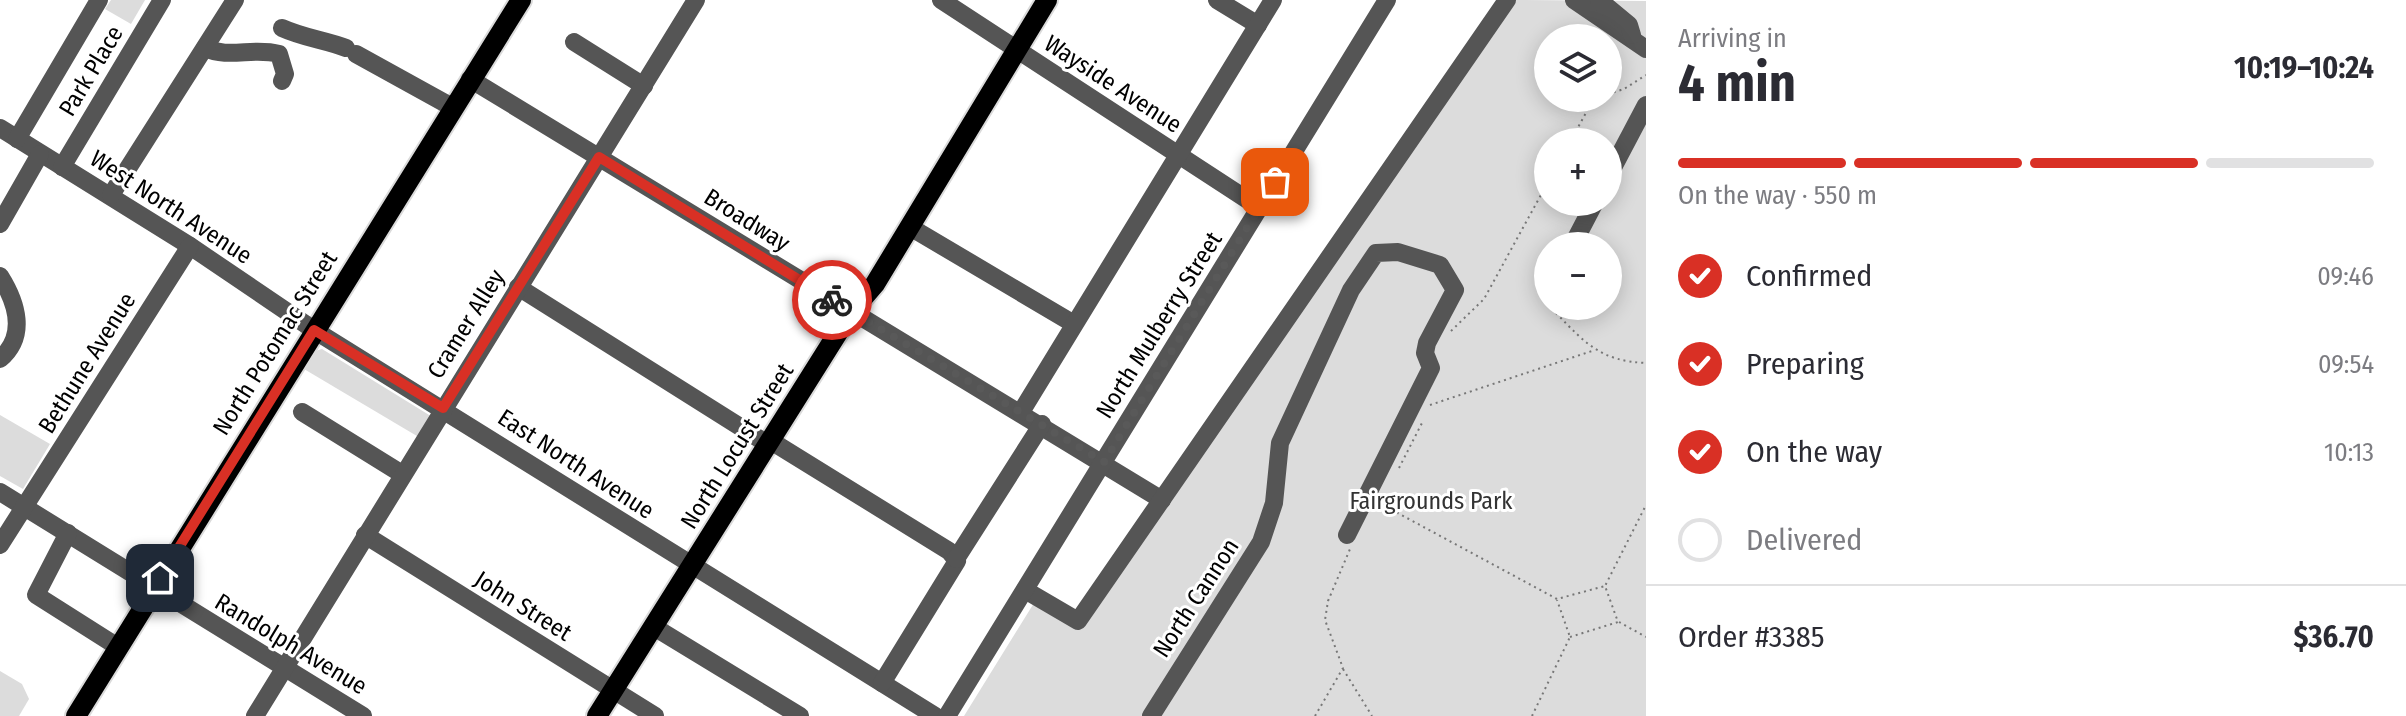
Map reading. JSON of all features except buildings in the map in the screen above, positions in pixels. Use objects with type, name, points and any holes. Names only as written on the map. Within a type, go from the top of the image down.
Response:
[{"type":"main road","name":"North Potomac Street","points":[[76,716],[521,0]]},
{"type":"main road","name":"North Locust Street","points":[[597,716],[851,312],[875,284],[1047,0]]},
{"type":"street","points":[[17,139],[99,0]]},
{"type":"street","name":"Park Place","points":[[62,167],[162,0]]},
{"type":"street","points":[[111,195],[235,0]]},
{"type":"street","name":"Cramer Alley","points":[[255,716],[696,0]]},
{"type":"street","name":"Wayside Avenue","points":[[941,0],[1260,208]]},
{"type":"street","points":[[1217,0],[1258,25]]},
{"type":"street","points":[[1021,412],[1176,153],[1273,0]]},
{"type":"street","name":"North Mulberry Street","points":[[947,716],[1387,0]]},
{"type":"street","points":[[1025,590],[1078,621],[1507,0]]},
{"type":"street","points":[[1574,0],[1640,45]]},
{"type":"street","points":[[1599,0],[1629,25],[1640,45]]},
{"type":"street","points":[[282,28],[312,41],[328,41],[351,51],[452,107]]},
{"type":"street","points":[[574,42],[644,86]]},
{"type":"street","points":[[205,48],[221,56],[262,50],[279,54],[285,74],[282,81]]},
{"type":"street","name":"Broadway","points":[[470,79],[851,312],[1042,424],[1162,500]]},
{"type":"street","points":[[1622,150],[1646,105]]},
{"type":"street","name":"West North Avenue","points":[[0,128],[111,195],[314,330]]},
{"type":"street","points":[[0,224],[40,154]]},
{"type":"street","points":[[910,227],[1074,324]]},
{"type":"street","name":"Bethune Avenue","points":[[0,545],[190,246]]},
{"type":"street","name":"North Cannon","points":[[1151,716],[1261,542],[1274,503],[1280,443],[1351,290],[1376,253],[1398,252],[1440,265],[1455,290],[1427,343],[1425,353],[1431,368],[1350,538]]},
{"type":"street","points":[[0,276],[13,296],[17,318],[15,341],[0,359]]},
{"type":"street","points":[[518,287],[949,551],[956,559]]},
{"type":"street","name":"East North Avenue","points":[[314,330],[935,716]]},
{"type":"street","points":[[302,412],[402,474]]},
{"type":"street","points":[[882,683],[1042,424]]},
{"type":"street","name":"Randolph Avenue","points":[[0,492],[363,716]]},
{"type":"street","points":[[68,533],[36,595],[118,647]]},
{"type":"street","name":"John Street","points":[[365,535],[655,716]]},
{"type":"street","points":[[654,627],[800,716]]},
{"type":"path","points":[[1622,90],[1646,75]]},
{"type":"path","points":[[1449,333],[1484,299],[1534,208]]},
{"type":"path","points":[[1563,320],[1592,351],[1627,362],[1646,363]]},
{"type":"path","points":[[1435,394],[1430,405],[1592,351]]},
{"type":"path","points":[[1396,471],[1404,463],[1423,420]]},
{"type":"path","points":[[1377,501],[1557,599],[1570,637],[1532,716]]},
{"type":"path","points":[[1646,505],[1605,586],[1618,622],[1646,637]]},
{"type":"path","points":[[1350,538],[1328,601],[1325,620],[1343,668],[1372,716]]},
{"type":"path","points":[[1557,599],[1605,586]]},
{"type":"path","points":[[1570,637],[1618,622]]},
{"type":"path","points":[[1315,716],[1343,668]]},
{"type":"green space","points":[[111,0],[145,0],[131,24],[105,9]]},
{"type":"green space","name":"Fairgrounds Park","points":[[1513,0],[1646,1],[1646,716],[964,716],[1034,603],[1077,630]]},
{"type":"green space","points":[[322,349],[434,418],[422,439],[304,369],[315,351]]},
{"type":"green space","points":[[0,415],[50,444],[23,489],[0,476]]},
{"type":"green space","points":[[0,671],[22,684],[29,699],[19,716],[0,716]]},
{"type":"way so far","points":[[832,300],[1104,462],[1275,182]]},
{"type":"route","points":[[160,578],[314,330],[443,408],[599,157],[832,300]]}]
